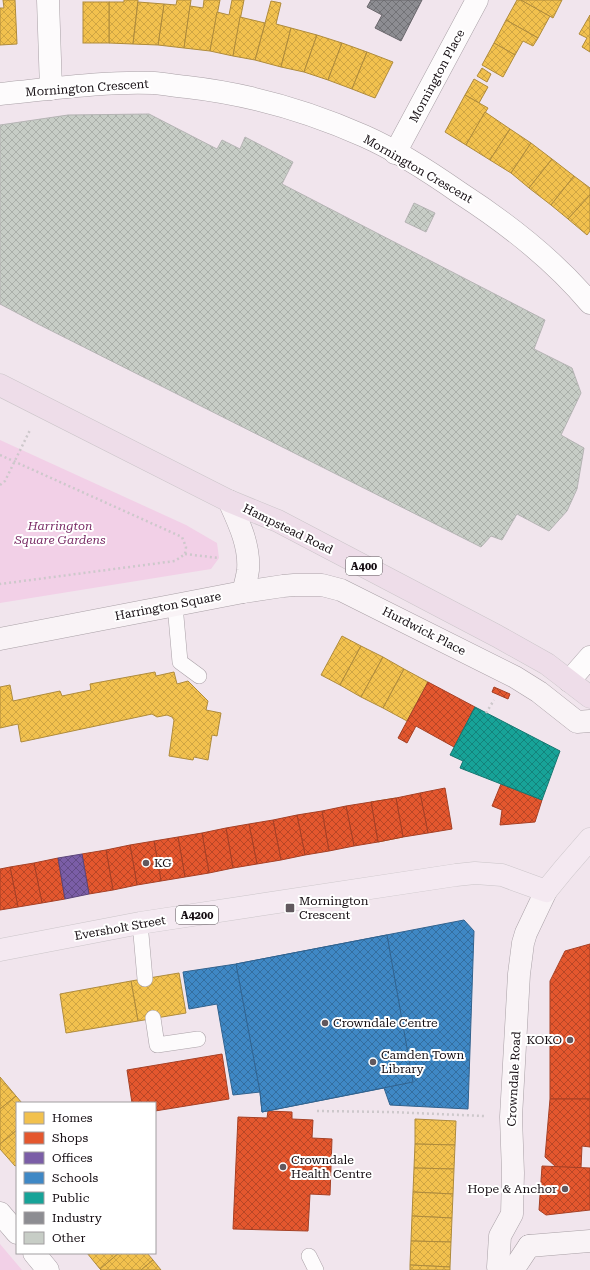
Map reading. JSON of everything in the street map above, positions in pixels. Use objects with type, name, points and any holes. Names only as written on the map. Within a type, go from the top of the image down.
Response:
[{"type":"highway","name":"Hampstead Road","points":[[0,385],[229,501],[278,521],[497,636],[547,664],[590,697]]},
{"type":"main road","points":[[546,891],[590,839]]},
{"type":"main road","name":"Eversholt Street","points":[[0,950],[140,923],[456,875],[502,875],[546,891]]},
{"type":"street","points":[[48,0],[51,89]]},
{"type":"street","name":"Mornington Place","points":[[396,153],[477,0]]},
{"type":"street","name":"Mornington Crescent","points":[[0,94],[116,84],[154,83],[224,92],[264,101],[308,115],[365,137],[396,153],[486,209],[546,256],[565,274],[590,303]]},
{"type":"street","points":[[229,501],[244,536],[248,558],[248,570],[243,592]]},
{"type":"street","name":"Hurdwick Place","points":[[243,592],[294,585],[322,585],[341,590],[514,676],[539,692],[577,722],[590,721]]},
{"type":"street","name":"Harrington Square","points":[[0,639],[243,592]]},
{"type":"street","points":[[569,681],[590,657]]},
{"type":"street","name":"Crowndale Road","points":[[500,1270],[498,1267],[500,1236],[512,1214],[513,1173],[511,1117],[519,974],[523,943],[526,933],[546,891]]},
{"type":"street","points":[[0,1213],[16,1232]]},
{"type":"street","points":[[512,1214],[519,1231],[529,1246]]},
{"type":"street","points":[[529,1246],[590,1241]]},
{"type":"street","points":[[513,1270],[529,1246]]},
{"type":"street","points":[[35,1254],[48,1270]]},
{"type":"lane","points":[[175,605],[180,662],[198,676]]},
{"type":"lane","points":[[140,923],[145,979]]},
{"type":"lane","points":[[153,1018],[157,1045],[198,1039]]},
{"type":"lane","points":[[309,1256],[316,1270]]},
{"type":"path","points":[[0,485],[5,481],[42,407]]},
{"type":"path","points":[[0,455],[182,537],[186,547],[185,554]]},
{"type":"path","points":[[0,584],[175,561],[185,554],[219,558]]},
{"type":"path","points":[[486,713],[494,700]]},
{"type":"path","points":[[317,1111],[484,1116]]},
{"type":"green space","name":"Harrington Square Gardens","points":[[0,440],[186,525],[217,543],[219,558],[211,569],[0,603]]},
{"type":"green space","points":[[0,1244],[22,1270],[0,1270]]},
{"type":"building: Homes","points":[[3,0],[15,0],[17,44],[0,45],[0,8],[4,8]]},
{"type":"building: Homes","points":[[124,0],[138,0],[133,44],[109,43],[109,2],[124,2]]},
{"type":"building: Homes","points":[[177,0],[191,0],[184,48],[158,45],[164,4],[176,5]]},
{"type":"building: Homes","points":[[204,0],[220,0],[210,51],[184,48],[190,6],[203,8]]},
{"type":"building: Homes","points":[[232,0],[244,0],[233,56],[210,51],[217,12],[229,15]]},
{"type":"building: Homes","points":[[517,0],[521,0],[550,16],[538,38],[506,20]]},
{"type":"building: Homes","points":[[521,0],[562,0],[553,18]]},
{"type":"building: Homes","points":[[271,1],[281,3],[276,24],[291,28],[281,67],[255,60]]},
{"type":"building: Homes","points":[[83,2],[109,2],[109,43],[83,43]]},
{"type":"building: Homes","points":[[138,2],[164,4],[158,45],[133,44]]},
{"type":"building: Homes","points":[[590,15],[590,52],[582,47],[587,38],[579,34]]},
{"type":"building: Homes","points":[[240,17],[265,23],[255,60],[233,56]]},
{"type":"building: Homes","points":[[506,20],[538,38],[533,46],[523,41],[515,55],[494,43]]},
{"type":"building: Homes","points":[[291,28],[317,35],[304,72],[281,67]]},
{"type":"building: Homes","points":[[317,35],[342,43],[328,80],[304,72]]},
{"type":"building: Homes","points":[[342,43],[367,52],[352,89],[328,80]]},
{"type":"building: Homes","points":[[494,43],[515,55],[503,77],[482,65]]},
{"type":"building: Homes","points":[[367,52],[393,62],[375,98],[352,89]]},
{"type":"building: Homes","points":[[482,68],[491,74],[487,82],[477,76]]},
{"type":"building: Homes","points":[[474,79],[488,87],[479,103],[465,95]]},
{"type":"building: Homes","points":[[465,95],[488,108],[466,145],[445,132]]},
{"type":"building: Homes","points":[[485,112],[510,129],[490,160],[466,145]]},
{"type":"building: Homes","points":[[510,129],[531,143],[511,173],[490,160]]},
{"type":"building: Homes","points":[[531,143],[552,159],[529,188],[511,173]]},
{"type":"building: Homes","points":[[552,159],[574,176],[551,205],[529,188]]},
{"type":"building: Homes","points":[[574,176],[590,188],[590,195],[568,219],[551,205]]},
{"type":"building: Homes","points":[[590,195],[590,231],[587,235],[568,219]]},
{"type":"building: Homes","points":[[342,636],[361,646],[340,685],[321,675]]},
{"type":"building: Homes","points":[[361,646],[383,657],[361,697],[340,685]]},
{"type":"building: Homes","points":[[383,657],[404,669],[383,708],[361,697]]},
{"type":"building: Homes","points":[[404,669],[428,682],[407,721],[383,708]]},
{"type":"building: Homes","points":[[155,672],[156,676],[174,672],[177,684],[188,681],[208,701],[206,710],[221,713],[217,736],[212,735],[208,760],[194,757],[193,760],[169,756],[174,720],[172,717],[167,715],[157,717],[152,714],[21,742],[18,724],[0,728],[0,687],[10,685],[13,701],[60,691],[62,696],[91,690],[90,684]]},
{"type":"building: Homes","points":[[396,798],[403,837],[378,842],[371,802]]},
{"type":"building: Homes","points":[[179,973],[186,1013],[138,1021],[131,981]]},
{"type":"building: Homes","points":[[131,981],[138,1021],[66,1033],[60,994]]},
{"type":"building: Homes","points":[[0,1077],[16,1096],[0,1109]]},
{"type":"building: Homes","points":[[16,1096],[21,1102],[16,1102],[16,1131],[0,1144],[0,1109]]},
{"type":"building: Homes","points":[[415,1119],[456,1121],[455,1145],[415,1144]]},
{"type":"building: Homes","points":[[16,1131],[16,1166],[0,1149],[0,1144]]},
{"type":"building: Homes","points":[[415,1144],[455,1145],[454,1169],[414,1168]]},
{"type":"building: Homes","points":[[414,1168],[454,1169],[453,1194],[413,1192]]},
{"type":"building: Homes","points":[[413,1192],[453,1194],[452,1218],[412,1216]]},
{"type":"building: Homes","points":[[412,1216],[452,1218],[451,1242],[411,1241]]},
{"type":"building: Homes","points":[[411,1241],[451,1242],[450,1267],[410,1265]]},
{"type":"building: Homes","points":[[88,1254],[118,1254],[100,1269]]},
{"type":"building: Homes","points":[[118,1254],[148,1254],[153,1260],[141,1270],[100,1269]]},
{"type":"building: Homes","points":[[153,1260],[161,1270],[141,1270]]},
{"type":"building: Homes","points":[[410,1265],[450,1267],[450,1270],[410,1270]]},
{"type":"building: Shops","points":[[428,682],[475,707],[454,747],[416,726],[407,743],[398,738]]},
{"type":"building: Shops","points":[[494,687],[510,694],[508,699],[492,692]]},
{"type":"building: Shops","points":[[501,784],[542,800],[535,822],[500,825],[502,810],[492,806]]},
{"type":"building: Shops","points":[[445,788],[452,829],[428,833],[420,793]]},
{"type":"building: Shops","points":[[420,793],[428,833],[403,837],[396,798]]},
{"type":"building: Shops","points":[[396,798],[403,837],[378,842],[371,802]]},
{"type":"building: Shops","points":[[371,802],[378,842],[354,846],[346,806]]},
{"type":"building: Shops","points":[[346,806],[354,846],[329,851],[322,811]]},
{"type":"building: Shops","points":[[322,811],[329,851],[305,855],[297,815]]},
{"type":"building: Shops","points":[[297,815],[305,855],[281,860],[273,820]]},
{"type":"building: Shops","points":[[273,820],[281,860],[257,864],[249,824]]},
{"type":"building: Shops","points":[[249,824],[257,864],[233,868],[226,828]]},
{"type":"building: Shops","points":[[226,828],[233,868],[209,873],[202,833]]},
{"type":"building: Shops","points":[[202,833],[209,873],[185,877],[178,837]]},
{"type":"building: Shops","points":[[178,837],[185,877],[161,881],[154,841]]},
{"type":"building: Shops","name":"KG","points":[[154,841],[161,881],[137,885],[130,845]]},
{"type":"building: Shops","points":[[130,845],[137,885],[113,890],[106,850]]},
{"type":"building: Shops","points":[[106,850],[113,890],[89,894],[82,854]]},
{"type":"building: Shops","points":[[58,858],[65,899],[42,903],[34,863]]},
{"type":"building: Shops","points":[[34,863],[42,903],[18,907],[10,867]]},
{"type":"building: Shops","points":[[10,867],[18,907],[0,910],[0,869]]},
{"type":"building: Shops","name":"KOKO","points":[[590,944],[590,1099],[550,1099],[550,981],[565,951]]},
{"type":"building: Shops","points":[[222,1054],[229,1099],[156,1111],[156,1102],[132,1102],[127,1070]]},
{"type":"building: Shops","points":[[550,1099],[590,1099],[590,1147],[582,1146],[581,1168],[556,1167],[545,1157]]},
{"type":"building: Shops","name":"Crowndale Health Centre","points":[[268,1111],[292,1112],[292,1119],[313,1120],[312,1138],[332,1139],[330,1195],[310,1194],[308,1231],[233,1229],[238,1117],[267,1118]]},
{"type":"building: Shops","name":"Hope & Anchor","points":[[542,1166],[590,1168],[590,1210],[546,1215],[539,1210]]},
{"type":"building: Offices","points":[[82,854],[89,894],[65,899],[58,858]]},
{"type":"building: Schools","points":[[464,920],[474,931],[468,1109],[390,1105],[384,1088],[262,1112],[260,1092],[233,1095],[217,1004],[189,1009],[183,972],[236,964]]},
{"type":"building: Schools","name":"Crowndale Centre","points":[[387,935],[413,1082],[262,1112],[260,1092],[236,964]]},
{"type":"building: Public","points":[[475,707],[560,751],[542,800],[460,768],[463,761],[450,755]]},
{"type":"building: Industry","points":[[371,0],[422,0],[401,41],[375,28],[382,15],[367,7]]},
{"type":"building: Other","points":[[149,114],[217,149],[222,140],[240,149],[245,137],[293,162],[282,184],[545,320],[534,349],[572,368],[581,393],[561,435],[584,448],[577,489],[567,511],[549,531],[517,514],[502,540],[491,536],[481,547],[0,304],[0,125],[68,115]]},
{"type":"building: Other","points":[[414,203],[435,213],[426,232],[405,222]]},
{"type":"place","name":"KG","points":[[146,863]]},
{"type":"place","name":"Mornington Crescent","points":[[290,908]]},
{"type":"place","name":"Crowndale Centre","points":[[325,1023]]},
{"type":"place","name":"KOKO","points":[[570,1040]]},
{"type":"place","name":"Camden Town Library","points":[[373,1062]]},
{"type":"place","name":"Crowndale Health Centre","points":[[283,1167]]},
{"type":"place","name":"Hope & Anchor","points":[[565,1189]]}]
